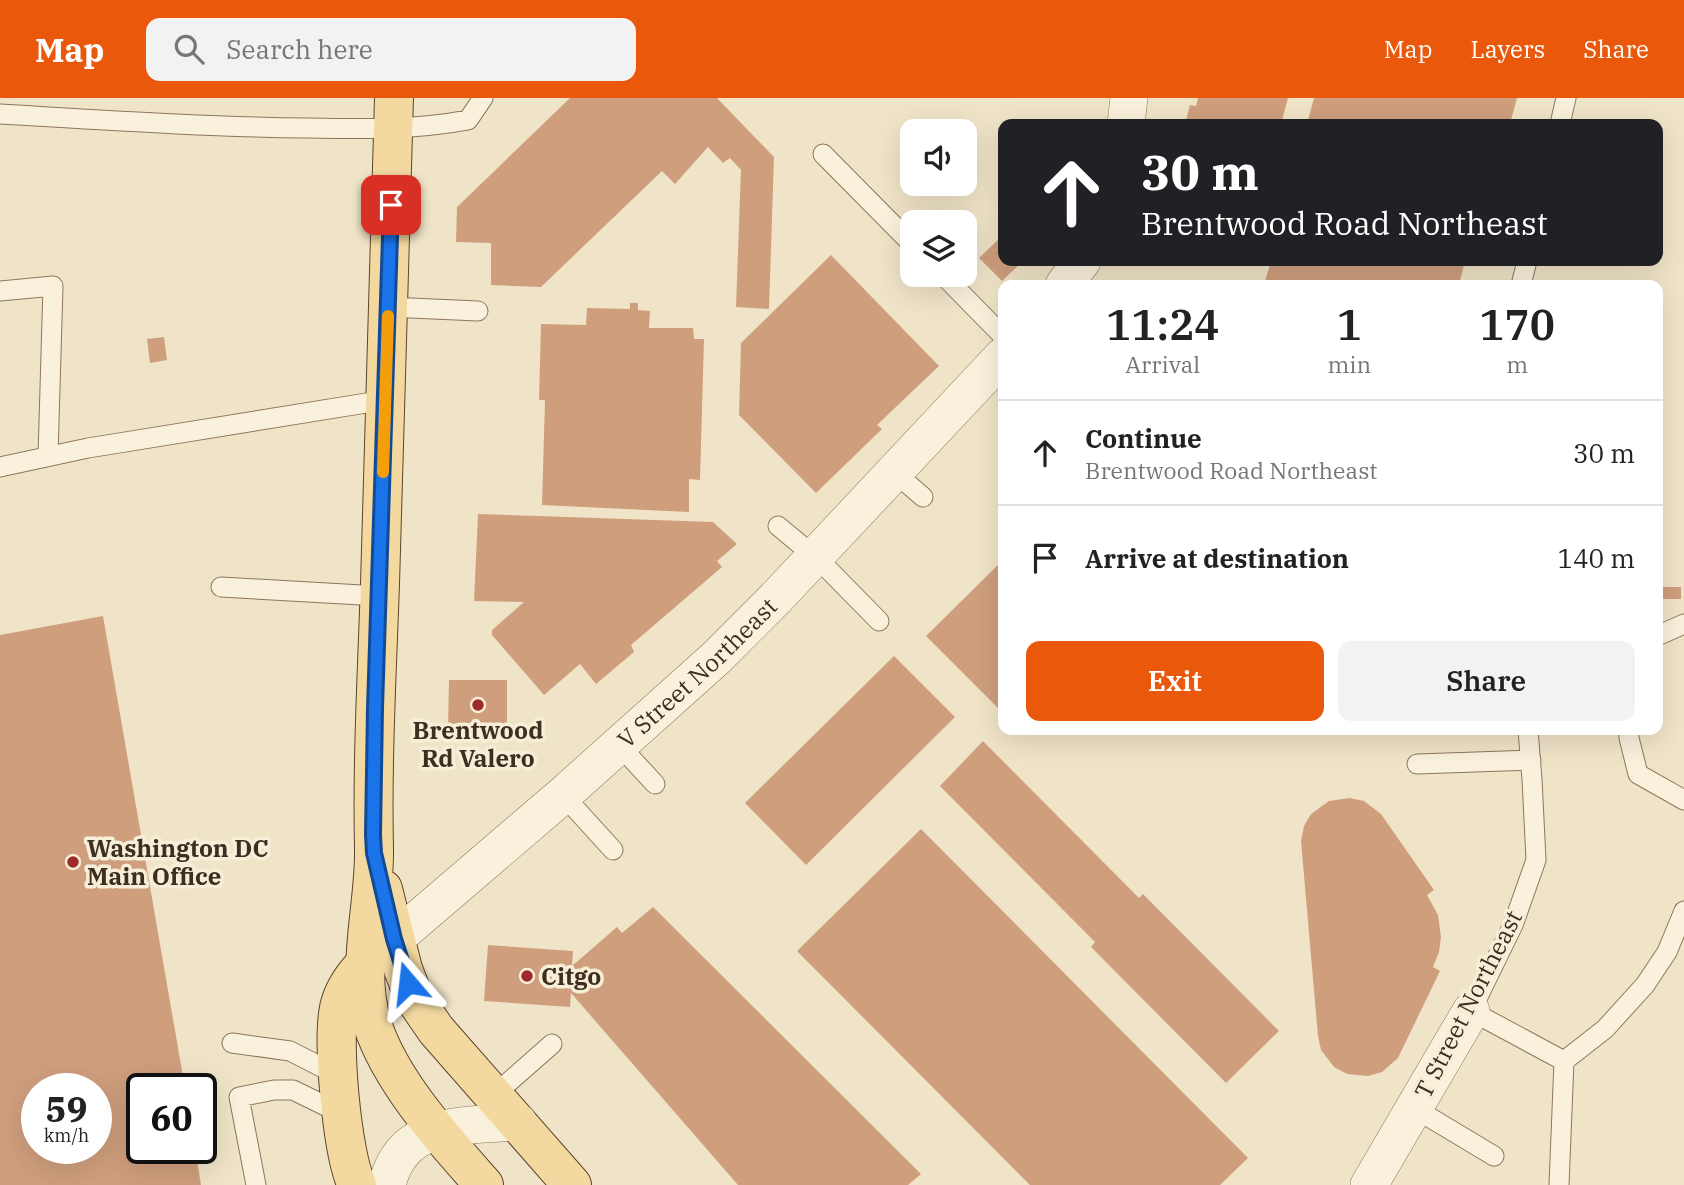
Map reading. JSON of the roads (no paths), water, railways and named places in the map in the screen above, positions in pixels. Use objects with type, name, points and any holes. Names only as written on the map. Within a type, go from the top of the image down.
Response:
[{"type":"main road","points":[[394,113],[375,708],[374,853],[366,963],[367,1001],[379,1039],[400,1078],[437,1130],[484,1185]]},
{"type":"main road","points":[[374,853],[394,939],[414,998],[436,1030],[572,1185]]},
{"type":"main road","points":[[357,1185],[352,1175],[342,1114],[337,1036],[338,1013],[346,989],[366,963]]},
{"type":"street","points":[[1127,119],[1129,98]]},
{"type":"street","name":"V Street Northeast","points":[[366,963],[563,795],[716,658],[776,598],[998,361]]},
{"type":"street","name":"T Street Northeast","points":[[1369,1185],[1471,1011]]},
{"type":"street","points":[[387,1185],[398,1157],[417,1139],[505,1108]]},
{"type":"lane","points":[[0,114],[264,128],[394,113],[450,124],[468,120],[483,98]]},
{"type":"lane","points":[[1561,119],[1566,98]]},
{"type":"lane","points":[[823,155],[900,232]]},
{"type":"lane","points":[[0,291],[53,286],[48,456]]},
{"type":"lane","points":[[955,287],[998,330]]},
{"type":"lane","points":[[388,306],[478,311]]},
{"type":"lane","points":[[0,467],[88,448],[385,400]]},
{"type":"lane","points":[[894,472],[923,497]]},
{"type":"lane","points":[[778,526],[815,556],[879,621]]},
{"type":"lane","points":[[221,587],[379,596]]},
{"type":"lane","points":[[1663,633],[1684,624]]},
{"type":"lane","name":"T Street Northeast","points":[[1471,1011],[1513,925],[1536,860],[1528,735]]},
{"type":"lane","points":[[1629,735],[1638,774],[1684,800]]},
{"type":"lane","points":[[619,745],[655,784]]},
{"type":"lane","points":[[1417,764],[1531,760]]},
{"type":"lane","points":[[563,795],[612,850]]},
{"type":"lane","points":[[1564,1061],[1605,1030],[1645,985],[1667,952],[1684,911]]},
{"type":"lane","points":[[1471,1011],[1564,1061]]},
{"type":"lane","points":[[232,1043],[290,1051],[338,1076]]},
{"type":"lane","points":[[505,1108],[552,1044]]},
{"type":"lane","points":[[1559,1185],[1564,1061]]},
{"type":"lane","points":[[256,1185],[239,1097],[274,1090],[293,1090],[342,1114]]},
{"type":"lane","points":[[1415,1108],[1494,1156]]},
{"type":"place","name":"Brentwood Rd Valero","points":[[478,705]]},
{"type":"place","name":"Washington DC Main Office","points":[[73,862]]},
{"type":"place","name":"Citgo","points":[[527,976]]}]
